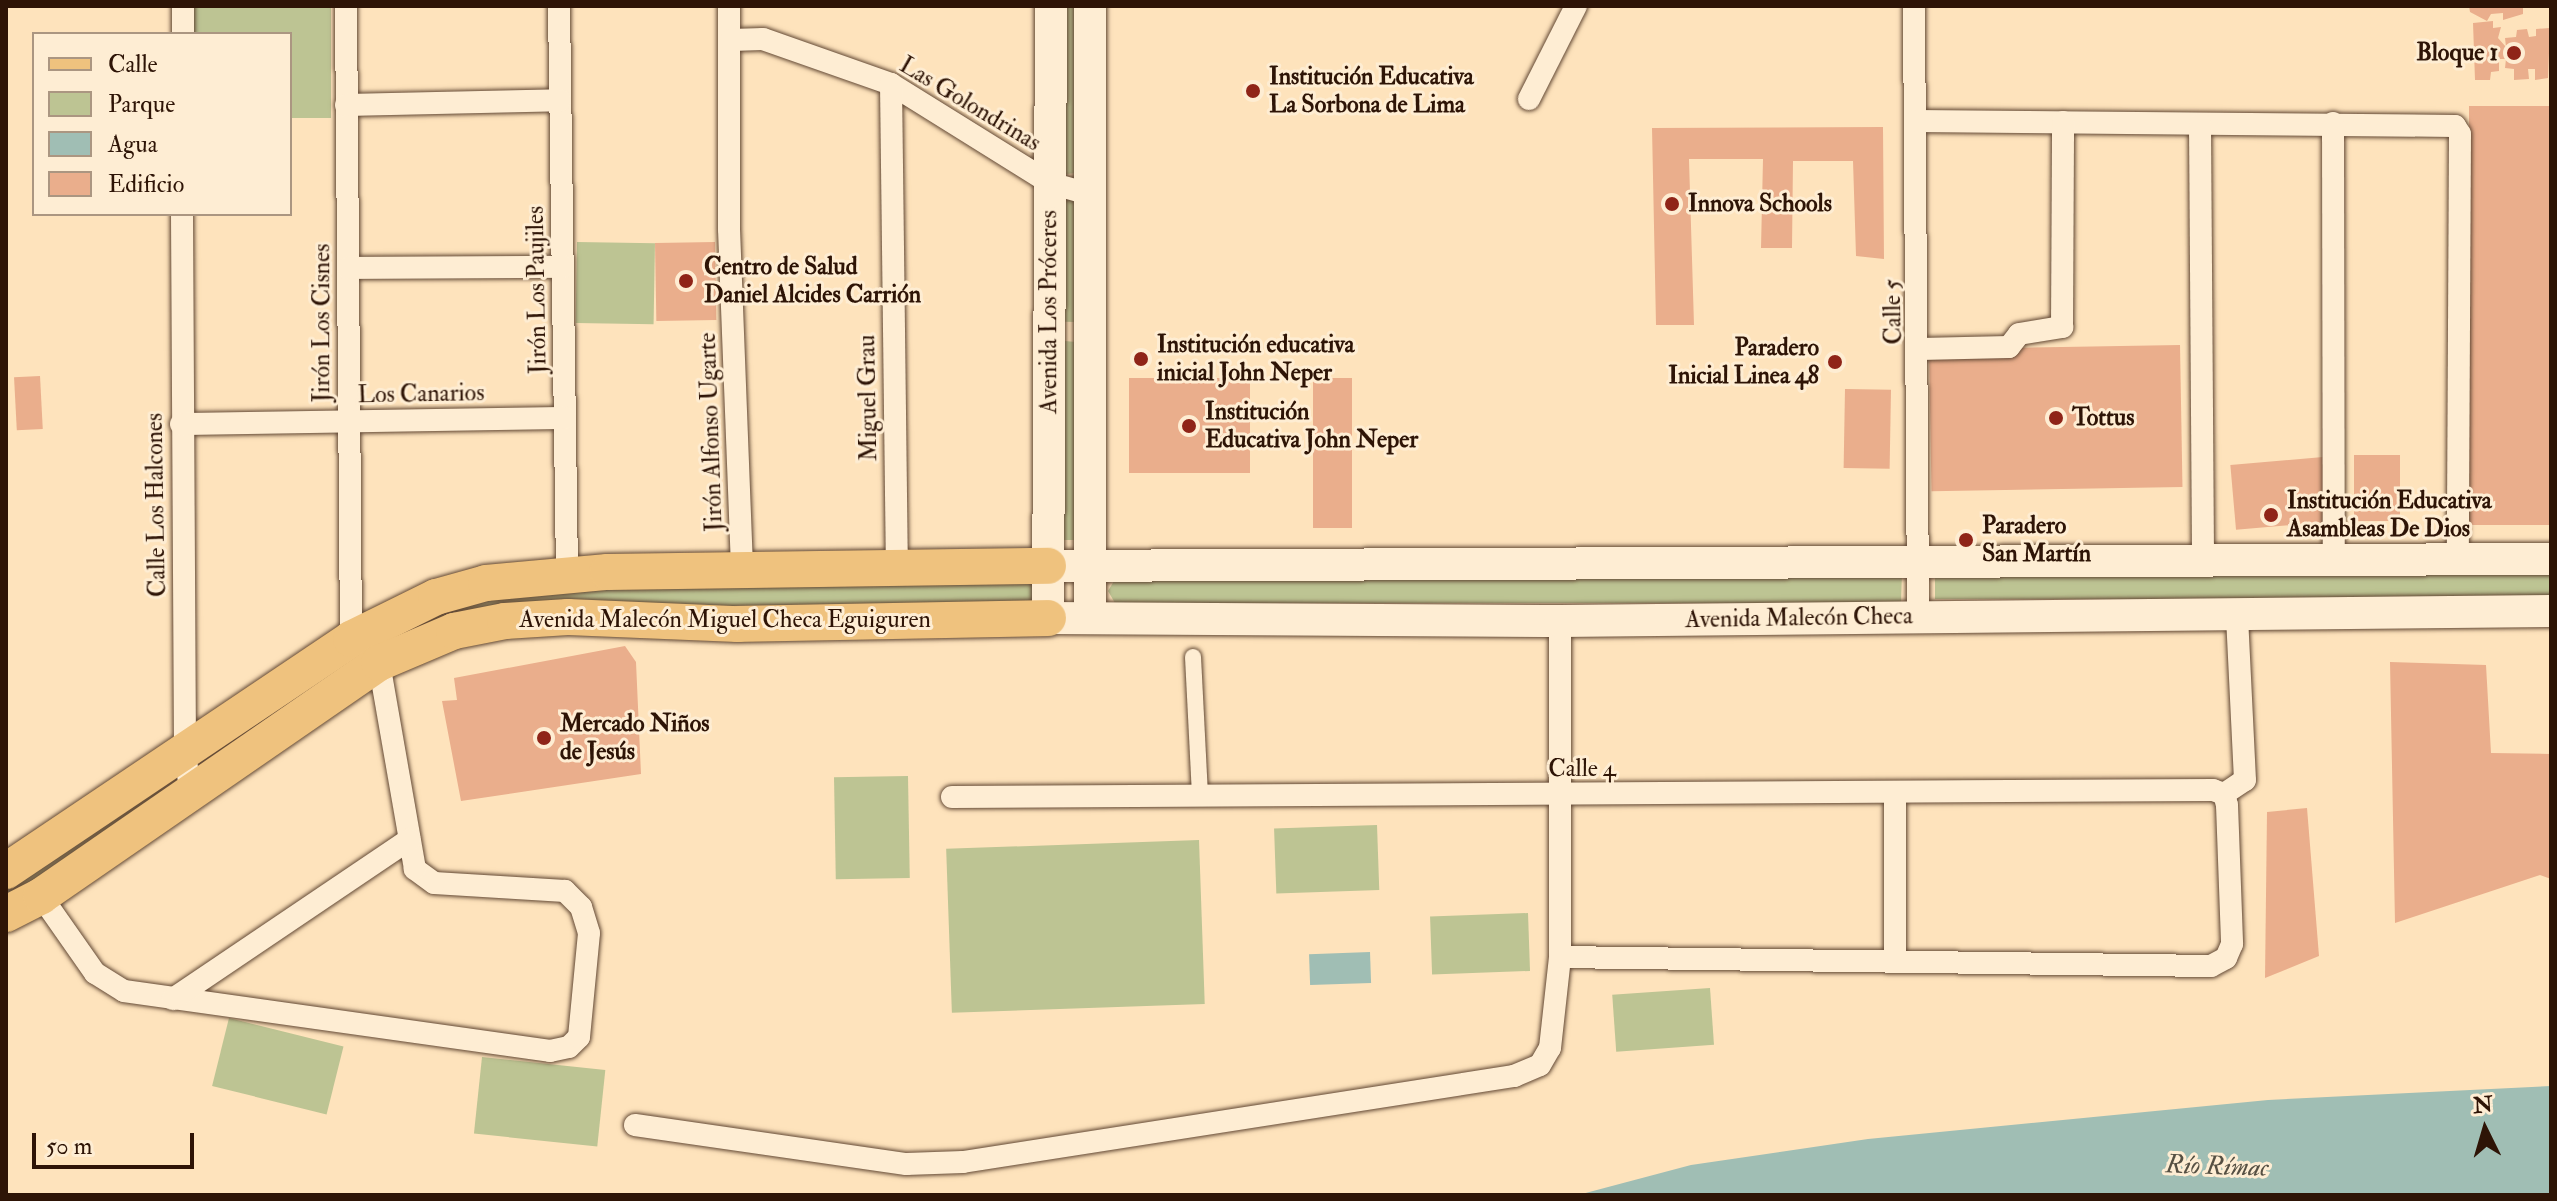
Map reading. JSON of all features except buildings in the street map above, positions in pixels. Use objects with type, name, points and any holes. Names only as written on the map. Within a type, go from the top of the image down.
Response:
[{"type":"main road","name":"Avenida Los Próceres","points":[[1048,618],[1051,6]]},
{"type":"main road","name":"Avenida Los Próceres","points":[[1090,6],[1090,617]]},
{"type":"main road","points":[[1049,331],[1089,332]]},
{"type":"main road","points":[[1048,566],[1918,559],[2551,559]]},
{"type":"main road","name":"Avenida Malecón Miguel Checa Eguiguren","points":[[6,871],[185,754],[351,639],[436,597],[486,583],[567,574],[742,568],[1048,566]]},
{"type":"main road","name":"Avenida Malecón Checa","points":[[1048,618],[1560,621],[2551,611]]},
{"type":"main road","name":"Avenida Malecón Miguel Checa Eguiguren","points":[[6,914],[41,896],[379,663],[454,631],[505,621],[568,617],[738,624],[1048,618]]},
{"type":"street","points":[[183,6],[183,32]]},
{"type":"street","name":"Jirón Los Cisnes","points":[[346,6],[351,639]]},
{"type":"street","name":"Jirón Los Paujiles","points":[[559,6],[567,574]]},
{"type":"street","name":"Jirón Alfonso Ugarte","points":[[729,6],[729,229],[742,568]]},
{"type":"street","points":[[1529,99],[1576,6]]},
{"type":"street","name":"Calle 5","points":[[1914,6],[1920,349],[1918,617]]},
{"type":"street","name":"Las Golondrinas","points":[[731,40],[763,39],[891,84],[1050,183],[1089,194]]},
{"type":"street","name":"Miguel Grau","points":[[891,84],[897,567]]},
{"type":"street","points":[[346,105],[560,100]]},
{"type":"street","points":[[1916,121],[2200,124],[2448,122],[2460,134],[2458,559]]},
{"type":"street","points":[[1920,349],[2009,347],[2019,334],[2062,327],[2063,122]]},
{"type":"street","points":[[2333,123],[2334,558]]},
{"type":"street","points":[[2200,124],[2203,558]]},
{"type":"street","name":"Calle Los Halcones","points":[[182,216],[185,754],[191,795]]},
{"type":"street","points":[[348,268],[563,267]]},
{"type":"street","name":"Los Canarios","points":[[181,424],[565,418]]},
{"type":"street","points":[[1560,957],[2211,966],[2226,958],[2232,944],[2218,792],[2245,780],[2237,616]]},
{"type":"street","points":[[635,1125],[906,1164],[963,1162],[1514,1076],[1540,1065],[1550,1048],[1560,957],[1560,621]]},
{"type":"street","points":[[1193,657],[1200,796]]},
{"type":"street","points":[[41,896],[106,983],[173,999],[550,1051],[569,1047],[579,1037],[589,933],[581,907],[565,891],[434,883],[415,869],[379,663]]},
{"type":"street","name":"Calle 4","points":[[952,797],[2218,792]]},
{"type":"street","points":[[1895,793],[1895,961]]},
{"type":"street","points":[[173,999],[409,840]]},
{"type":"green space","points":[[190,6],[331,6],[331,118],[292,118],[292,32],[191,32]]},
{"type":"green space","points":[[1062,6],[1083,6],[1077,173],[1066,174]]},
{"type":"green space","points":[[1065,200],[1078,200],[1076,322],[1063,322]]},
{"type":"green space","points":[[577,242],[655,243],[654,324],[576,323]]},
{"type":"green space","points":[[1065,341],[1076,342],[1075,540],[1061,540]]},
{"type":"green space","points":[[1935,565],[2551,565],[2551,599],[1935,599]]},
{"type":"green space","points":[[1902,572],[1901,603],[1115,603],[1108,591],[1114,581]]},
{"type":"green space","points":[[1030,576],[1039,587],[1036,606],[498,612],[214,768],[202,750],[376,634],[505,590]]},
{"type":"green space","points":[[908,776],[910,878],[836,879],[834,777]]},
{"type":"green space","points":[[158,781],[166,803],[6,905],[6,881]]},
{"type":"green space","points":[[1377,825],[1379,890],[1276,894],[1274,829]]},
{"type":"green space","points":[[1199,840],[1205,1004],[952,1013],[946,849]]},
{"type":"green space","points":[[1528,913],[1530,971],[1432,974],[1430,916]]},
{"type":"green space","points":[[1710,988],[1714,1045],[1616,1052],[1612,995]]},
{"type":"green space","points":[[229,1018],[343,1047],[327,1114],[212,1086]]},
{"type":"green space","points":[[482,1057],[605,1070],[597,1147],[474,1134]]},
{"type":"water","points":[[1370,952],[1371,983],[1310,985],[1309,954]]},
{"type":"water","name":"Río Rímac","points":[[2551,1086],[2551,1195],[1578,1195],[1691,1165],[1868,1139],[2268,1100]]},
{"type":"place","name":"Bloque 1","points":[[2514,53]]},
{"type":"place","name":"Institución Educativa La Sorbona de Lima","points":[[1253,91]]},
{"type":"place","name":"Innova Schools","points":[[1672,204]]},
{"type":"place","name":"Centro de Salud Daniel Alcides Carrión","points":[[686,281]]},
{"type":"place","name":"Institución educativa inicial John Neper","points":[[1141,359]]},
{"type":"place","name":"Paradero Inicial Linea 48","points":[[1835,362]]},
{"type":"place","name":"Tottus","points":[[2056,418]]},
{"type":"place","name":"Institución Educativa John Neper","points":[[1189,426]]},
{"type":"place","name":"Institución Educativa Asambleas De Dios","points":[[2271,515]]},
{"type":"place","name":"Paradero San Martín","points":[[1966,540]]},
{"type":"place","name":"Mercado Niños de Jesús","points":[[544,738]]}]
